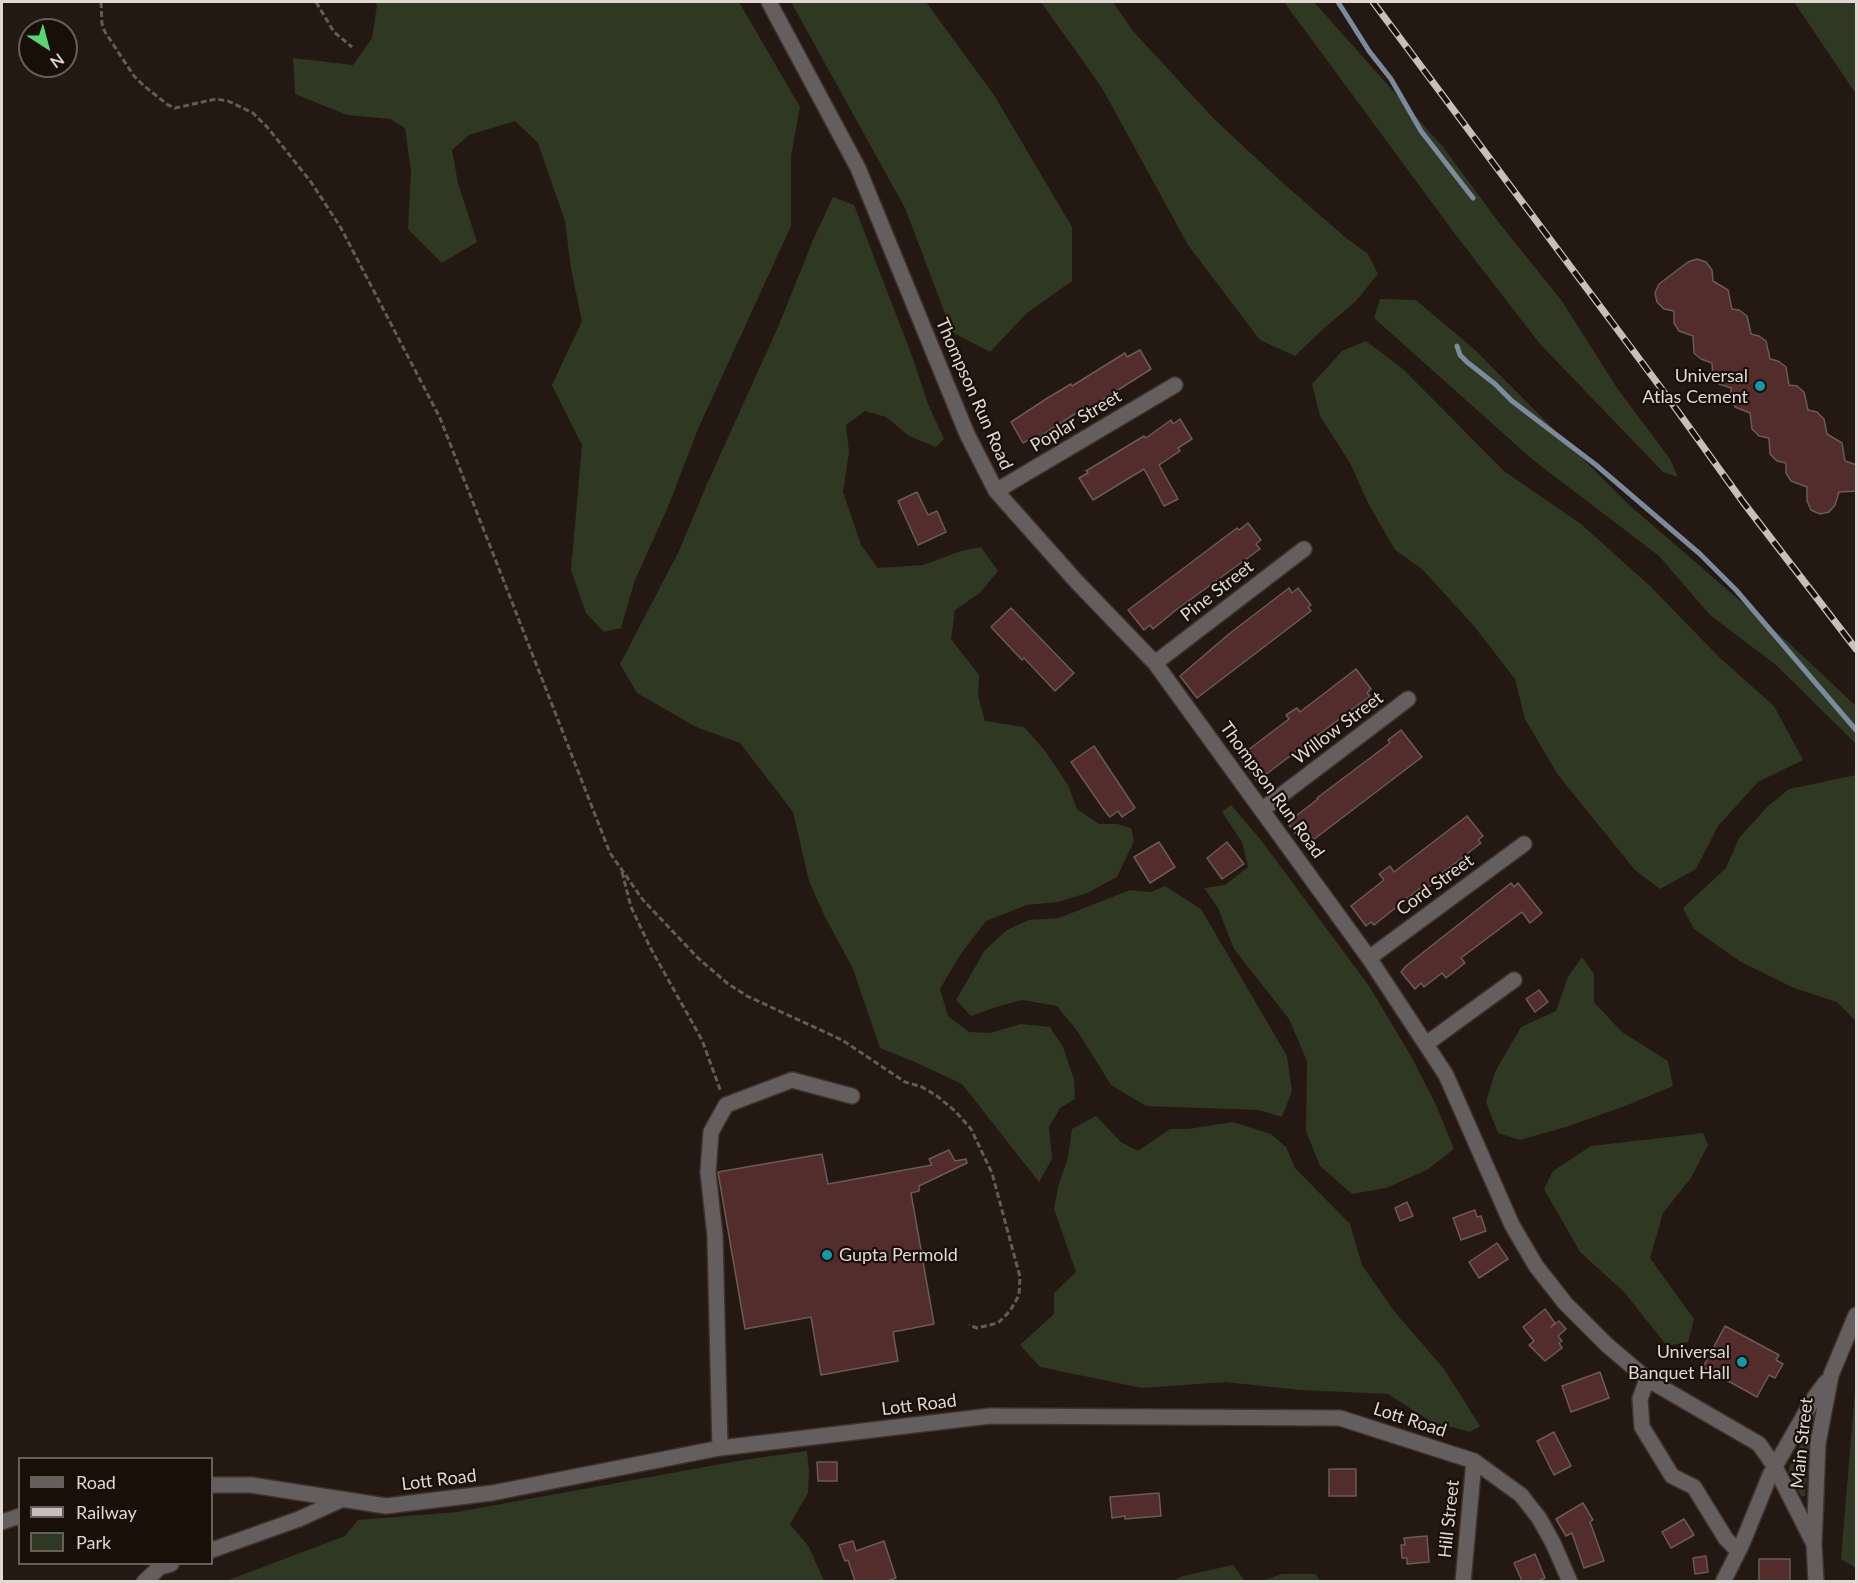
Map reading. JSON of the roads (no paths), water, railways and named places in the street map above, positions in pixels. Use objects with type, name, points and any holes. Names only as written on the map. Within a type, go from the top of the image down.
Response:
[{"type":"street","name":"Thompson Run Road","points":[[769,2],[858,168],[967,434],[996,491],[1076,581],[1155,663],[1369,958],[1446,1075],[1512,1225],[1536,1266],[1565,1303],[1607,1345],[1647,1379],[1759,1444],[1775,1467],[1814,1544]]},
{"type":"street","name":"Poplar Street","points":[[996,491],[1175,386]]},
{"type":"street","name":"Pine Street","points":[[1155,663],[1304,549]]},
{"type":"street","name":"Willow Street","points":[[1263,809],[1408,699]]},
{"type":"street","name":"Cord Street","points":[[1369,958],[1524,844]]},
{"type":"street","points":[[1426,1044],[1514,980]]},
{"type":"street","points":[[720,1448],[716,1236],[708,1172],[711,1132],[726,1106],[792,1080],[852,1096]]},
{"type":"street","name":"Main Street","points":[[1816,1581],[1814,1544],[1818,1443],[1831,1375],[1857,1315]]},
{"type":"street","points":[[1724,1581],[1775,1467],[1814,1398],[1831,1375]]},
{"type":"street","points":[[1647,1379],[1640,1399],[1642,1427],[1672,1476],[1694,1487],[1726,1539],[1738,1551]]},
{"type":"street","name":"Lott Road","points":[[213,1485],[251,1485],[386,1506],[492,1493],[720,1448],[990,1416],[1340,1418],[1474,1461],[1521,1496],[1539,1518],[1570,1581]]},
{"type":"street","name":"Hill Street","points":[[1463,1581],[1474,1461]]},
{"type":"street","points":[[213,1550],[299,1519],[343,1499]]},
{"type":"street","points":[[2,1522],[18,1517]]},
{"type":"street","points":[[144,1581],[166,1565]]},
{"type":"waterway","points":[[1338,2],[1369,51],[1391,79],[1421,131],[1473,198]]},
{"type":"waterway","points":[[1457,346],[1460,355],[1512,401],[1596,465],[1700,554],[1736,590],[1856,730]]},
{"type":"railway","points":[[1373,2],[1661,388],[1743,502],[1856,649]]},
{"type":"place","name":"Universal Atlas Cement","points":[[1760,386]]},
{"type":"place","name":"Gupta Permold","points":[[827,1255]]},
{"type":"place","name":"Universal Banquet Hall","points":[[1742,1362]]}]
